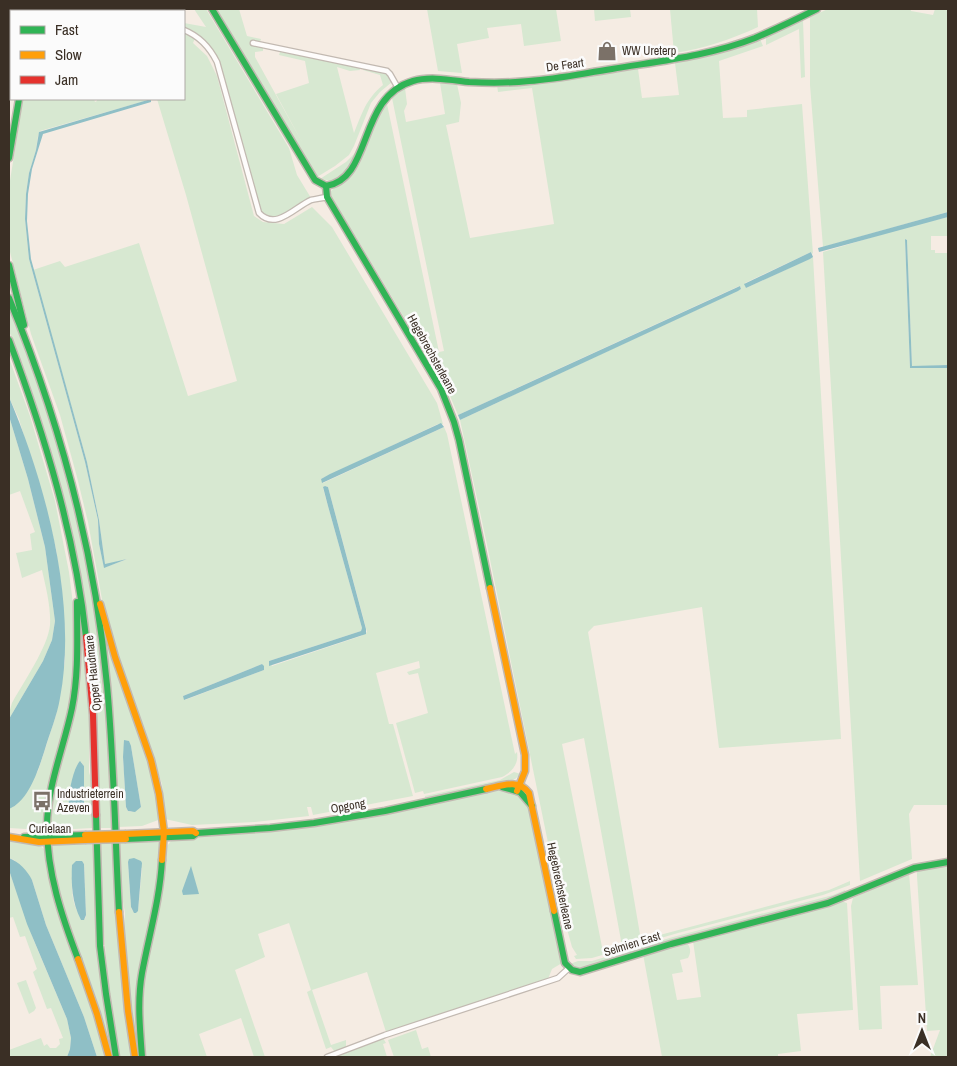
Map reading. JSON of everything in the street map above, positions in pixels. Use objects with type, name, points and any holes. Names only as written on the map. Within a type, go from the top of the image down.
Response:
[{"type":"main road","points":[[212,9],[316,180],[326,186]]},
{"type":"main road","name":"De Feart","points":[[326,186],[338,182],[351,171],[357,162],[376,111],[386,97],[412,81],[530,81],[702,55],[755,38],[817,9]]},
{"type":"main road","points":[[9,158],[18,100]]},
{"type":"main road","name":"Hegebrechsterleane","points":[[326,186],[327,197],[441,389],[454,422],[525,755],[526,768],[519,788],[530,793],[563,955],[569,968]]},
{"type":"main road","points":[[9,265],[28,346]]},
{"type":"main road","name":"Opper Haudmare","points":[[9,298],[46,395],[62,444],[101,613],[107,686],[120,937],[136,1057]]},
{"type":"main road","points":[[9,340],[44,441],[69,539],[77,582],[80,619],[76,684],[73,707],[50,793],[47,839],[58,905],[88,988],[109,1057]]},
{"type":"main road","points":[[9,346],[16,359]]},
{"type":"main road","points":[[101,613],[153,767],[159,794],[164,835],[161,886],[142,975],[140,1017],[142,1057]]},
{"type":"main road","name":"Opper Haudmare","points":[[80,619],[89,668],[94,732],[99,928],[107,1004],[116,1057]]},
{"type":"main road","name":"Opgong","points":[[85,838],[164,835],[193,836],[197,833],[271,828],[333,820],[510,783],[519,788]]},
{"type":"main road","name":"Curielaan","points":[[12,837],[20,840],[85,838]]},
{"type":"main road","name":"Selmien East","points":[[569,968],[580,972],[671,944],[828,903],[914,868],[948,862]]},
{"type":"street","points":[[185,31],[195,36],[206,46],[217,62],[259,213],[265,218],[276,220],[310,201],[327,197]]},
{"type":"street","points":[[254,43],[387,71],[398,88]]},
{"type":"street","points":[[327,1057],[403,1029],[558,978],[569,968]]},
{"type":"green space","points":[[194,9],[206,9],[289,148],[297,175],[311,198],[284,215],[270,217],[259,208],[218,62],[208,45],[198,35],[185,28],[185,23],[206,27]]},
{"type":"green space","points":[[216,9],[239,9],[247,36],[261,39],[260,42],[252,41],[251,45],[263,47],[263,51],[255,52],[255,57],[303,144],[276,94],[309,83],[305,61],[279,55],[280,52],[359,67],[360,70],[350,71],[337,67],[354,133],[368,102],[383,85],[380,75],[363,70],[363,68],[380,71],[390,78],[392,82],[371,103],[349,155],[317,177]]},
{"type":"green space","points":[[427,9],[556,9],[561,41],[524,46],[521,24],[487,28],[489,38],[457,44],[462,73],[438,71]]},
{"type":"green space","points":[[594,9],[630,9],[631,17],[595,21]]},
{"type":"green space","points":[[670,9],[757,9],[758,27],[717,43],[674,53]]},
{"type":"green space","points":[[828,9],[911,9],[911,11],[933,15],[935,9],[948,9],[948,212],[823,247],[810,85],[810,17]]},
{"type":"green space","points":[[803,20],[805,77],[801,78],[799,29],[766,45],[766,37]]},
{"type":"green space","points":[[185,33],[195,38],[193,43],[207,56],[217,76],[254,216],[263,222],[284,224],[312,207],[332,227],[437,403],[443,424],[438,424],[321,479],[323,483],[444,427],[515,754],[517,752],[517,760],[514,767],[502,777],[424,794],[423,791],[415,793],[396,723],[428,713],[418,673],[409,675],[407,672],[420,668],[419,661],[376,673],[389,724],[393,724],[413,796],[313,815],[311,807],[307,807],[309,816],[255,822],[192,825],[165,819],[162,784],[105,616],[88,522],[77,477],[60,415],[31,334],[10,252],[9,187],[23,100],[94,100],[95,102],[97,100],[148,100],[40,131],[29,173],[26,194],[25,219],[29,259],[85,462],[98,520],[99,544],[104,567],[127,559],[105,565],[99,520],[87,462],[33,270],[60,261],[65,267],[139,243],[188,396],[237,381],[186,195],[157,100],[185,100]],"holes":[[[325,486],[328,487],[367,632],[361,636],[272,666],[269,661],[361,631],[362,628],[323,488]],[[262,664],[264,670],[185,700],[183,696]]]},
{"type":"green space","points":[[760,39],[763,46],[719,61],[723,118],[747,117],[747,110],[802,104],[813,254],[811,252],[745,283],[746,288],[813,257],[841,739],[719,748],[702,607],[594,626],[588,632],[641,940],[829,890],[850,881],[850,885],[823,895],[592,958],[576,959],[574,956],[577,955],[572,947],[562,911],[460,420],[741,289],[740,286],[737,287],[458,415],[436,371],[356,237],[344,221],[330,196],[330,192],[357,168],[363,156],[373,122],[381,108],[387,104],[439,352],[444,351],[392,98],[405,88],[407,104],[404,111],[406,122],[445,114],[440,83],[457,84],[461,103],[459,122],[446,125],[470,238],[554,224],[532,88],[498,92],[497,85],[559,80],[638,69],[642,98],[679,95],[675,63],[713,55]],"holes":[[[584,738],[622,946],[603,952],[562,744]]]},
{"type":"green space","points":[[355,153],[355,158],[350,166],[340,176],[332,181],[320,179],[346,162]]},
{"type":"green space","points":[[948,217],[948,236],[931,236],[931,250],[935,250],[935,253],[948,253],[948,365],[912,367],[907,240],[905,239],[910,368],[948,368],[948,805],[914,805],[909,814],[912,859],[860,881],[823,252],[906,227]]},
{"type":"green space","points":[[9,307],[27,351],[58,442],[81,535],[90,582],[103,676],[111,828],[99,828],[81,583],[26,374],[9,331]]},
{"type":"green space","points":[[9,358],[30,416],[55,501],[69,572],[75,620],[75,684],[53,775],[46,793],[44,823],[26,829],[9,828],[9,809],[38,771],[56,715],[65,661],[65,633],[56,549],[19,419],[9,397]]},
{"type":"green space","points":[[9,416],[28,479],[45,547],[55,621],[52,640],[43,661],[9,719],[12,703],[45,644],[50,618],[42,570],[22,578],[16,553],[32,550],[30,534],[35,532],[20,491],[9,495]]},
{"type":"green space","points":[[80,620],[90,727],[89,772],[92,783],[92,828],[74,829],[50,823],[51,804],[74,707]],"holes":[[[79,762],[84,766],[84,809],[69,793]]]},
{"type":"green space","points":[[103,627],[150,761],[161,819],[142,826],[118,827]],"holes":[[[131,746],[141,807],[131,812],[126,807],[123,757]]]},
{"type":"green space","points":[[514,772],[521,774],[515,779],[490,786],[425,798],[425,796],[500,780]]},
{"type":"green space","points":[[501,790],[513,793],[521,798],[528,807],[532,818],[562,963],[552,969],[548,979],[388,1032],[386,1032],[367,972],[312,990],[331,1045],[346,1040],[346,1048],[335,1052],[331,1047],[326,1049],[307,992],[311,990],[289,923],[258,934],[265,957],[235,970],[265,1057],[254,1057],[241,1018],[199,1034],[207,1057],[143,1057],[142,996],[167,846],[171,841],[177,838],[254,832]]},
{"type":"green space","points":[[9,839],[38,844],[45,850],[107,1057],[97,1057],[84,1017],[46,925],[32,880],[14,860],[9,858]]},
{"type":"green space","points":[[160,841],[161,872],[147,936],[137,1050],[123,941],[125,913],[121,890],[119,843]],"holes":[[[128,862],[142,868],[138,910],[136,913],[131,907]]]},
{"type":"green space","points":[[56,843],[93,844],[96,929],[113,1057],[60,905],[51,845]],"holes":[[[84,863],[85,919],[77,910],[72,890],[72,870]]]},
{"type":"green space","points":[[100,843],[112,843],[132,1057],[119,1057],[111,1004],[105,950]]},
{"type":"green space","points":[[948,865],[948,1057],[930,1057],[940,1030],[927,1031],[917,872],[928,867]]},
{"type":"green space","points":[[9,870],[34,941],[67,1019],[71,1038],[67,1057],[9,1057],[9,1050],[41,1038],[44,1046],[47,1044],[50,1048],[56,1048],[60,1044],[59,1039],[63,1038],[51,1008],[47,1009],[33,972],[37,969],[25,936],[20,937],[13,917],[9,918]]},
{"type":"green space","points":[[909,873],[918,985],[880,986],[882,1029],[859,1030],[851,906],[853,898]]},
{"type":"green space","points":[[845,890],[846,892],[832,900],[586,967],[577,968],[570,964],[578,961],[592,961],[673,937],[833,895]]},
{"type":"green space","points":[[841,901],[847,903],[853,1010],[797,1014],[801,1051],[778,1054],[778,1057],[662,1057],[643,954],[687,943],[690,949],[689,956],[680,960],[683,972],[672,974],[677,1000],[701,997],[693,941]]},
{"type":"green space","points":[[26,980],[36,1008],[29,1014],[17,983]]},
{"type":"green space","points":[[416,1030],[422,1049],[428,1047],[431,1057],[394,1057],[388,1040]]},
{"type":"green space","points":[[383,1038],[386,1043],[383,1044],[387,1057],[332,1057]]},
{"type":"water","points":[[151,100],[151,102],[43,134],[32,169],[28,194],[27,221],[31,259],[87,462],[99,520],[105,564],[127,559],[104,568],[99,544],[98,520],[85,462],[29,259],[25,219],[26,194],[39,132]]},
{"type":"water","points":[[948,212],[948,217],[819,252],[818,248]]},
{"type":"water","points":[[905,239],[907,240],[912,366],[948,365],[948,368],[910,368]]},
{"type":"water","points":[[811,252],[813,257],[810,259],[746,288],[744,284]]},
{"type":"water","points":[[740,286],[741,289],[738,291],[460,420],[458,415]]},
{"type":"water","points":[[9,397],[23,431],[46,506],[62,584],[65,624],[64,662],[60,698],[55,718],[40,765],[28,792],[16,805],[9,809],[9,719],[43,661],[52,640],[55,621],[45,547],[28,479],[9,416]]},
{"type":"water","points":[[441,423],[444,427],[322,483],[321,479],[330,474]]},
{"type":"water","points":[[323,487],[328,487],[366,634],[269,666],[269,661],[361,631],[362,628]]},
{"type":"water","points":[[262,664],[264,670],[184,700],[183,696]]},
{"type":"water","points":[[124,740],[129,741],[131,746],[141,807],[135,812],[128,811],[126,807],[123,757]]},
{"type":"water","points":[[80,761],[84,766],[84,809],[80,812],[70,810],[69,800],[73,777]]},
{"type":"water","points":[[9,858],[22,867],[32,880],[46,925],[84,1017],[97,1057],[67,1057],[71,1038],[67,1019],[27,924],[9,870]]},
{"type":"water","points":[[134,858],[142,863],[138,911],[136,913],[134,913],[131,907],[128,862],[129,859]]},
{"type":"water","points":[[76,861],[82,861],[84,864],[86,915],[84,920],[81,920],[78,914],[73,893],[72,865]]},
{"type":"water","points":[[191,866],[199,894],[183,895],[182,891]]},
{"type":"traffic: fast","points":[[212,9],[315,180],[326,186],[327,197],[441,389],[459,440],[490,588]]},
{"type":"traffic: fast","points":[[326,186],[341,180],[352,169],[373,119],[382,103],[395,90],[413,81],[433,79],[499,83],[522,82],[684,57],[720,49],[755,38],[817,9]]},
{"type":"traffic: fast","points":[[9,158],[19,100]]},
{"type":"traffic: fast","points":[[9,265],[24,325]]},
{"type":"traffic: fast","points":[[9,298],[44,392],[59,440],[73,488],[94,585],[107,685],[113,770],[119,912]]},
{"type":"traffic: fast","points":[[9,340],[35,413],[57,486],[74,561],[86,637]]},
{"type":"traffic: fast","points":[[77,602],[76,682],[69,723],[53,782],[47,827],[50,861],[56,894],[78,959]]},
{"type":"traffic: fast","points":[[502,787],[520,792],[532,806]]},
{"type":"traffic: fast","points":[[126,839],[193,836],[197,833],[314,823],[385,811],[486,789]]},
{"type":"traffic: fast","points":[[96,815],[100,946],[116,1057]]},
{"type":"traffic: fast","points":[[24,837],[85,835]]},
{"type":"traffic: fast","points":[[142,1057],[139,1015],[140,984],[157,903],[162,860]]},
{"type":"traffic: fast","points":[[554,911],[565,963],[572,970],[580,972],[671,944],[828,903],[914,868],[948,862]]},
{"type":"traffic: slow","points":[[490,588],[525,755],[525,771],[517,791]]},
{"type":"traffic: slow","points":[[100,604],[115,657],[151,760],[159,794],[164,832],[162,860]]},
{"type":"traffic: slow","points":[[486,789],[515,784],[525,788],[529,793],[554,911]]},
{"type":"traffic: slow","points":[[126,834],[193,831],[196,833]]},
{"type":"traffic: slow","points":[[85,835],[126,834]]},
{"type":"traffic: slow","points":[[9,837],[39,842],[85,840]]},
{"type":"traffic: slow","points":[[85,840],[126,839]]},
{"type":"traffic: slow","points":[[119,912],[128,1011],[135,1057]]},
{"type":"traffic: slow","points":[[78,959],[97,1014],[109,1057]]},
{"type":"traffic: jam","points":[[86,637],[93,715],[96,815]]},
{"type":"place","name":"WW Ureterp","points":[[607,51]]},
{"type":"place","name":"Industrieterrein Azeven","points":[[42,801]]}]
